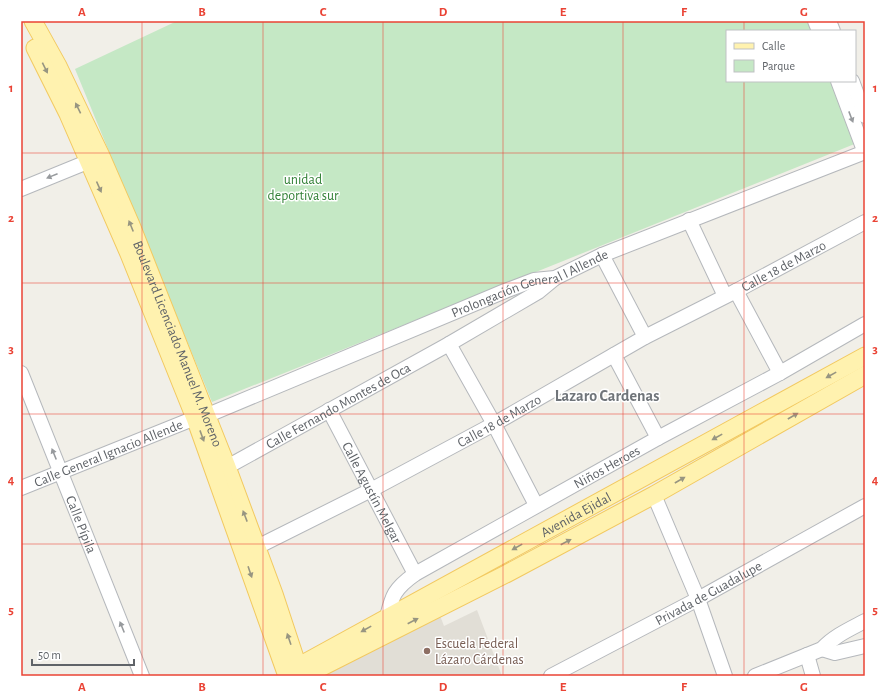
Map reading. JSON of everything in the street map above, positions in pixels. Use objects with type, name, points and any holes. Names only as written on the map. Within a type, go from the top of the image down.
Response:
[{"type":"main road","name":"Boulevard Licenciado Manuel M. Moreno","points":[[22,21],[68,114],[95,159]]},
{"type":"main road","name":"Boulevard Licenciado Manuel M. Moreno","points":[[33,21],[58,66],[95,159],[129,254],[202,417],[227,466],[257,547],[293,674]]},
{"type":"main road","name":"Avenida Ejidal","points":[[293,674],[387,618],[865,356]]},
{"type":"main road","name":"Avenida Ejidal","points":[[293,674],[382,637],[506,574],[654,495],[865,375]]},
{"type":"main road","name":"Boulevard Licenciado Manuel M. Moreno","points":[[202,417],[293,674]]},
{"type":"street","points":[[838,82],[865,152]]},
{"type":"street","points":[[852,82],[865,116]]},
{"type":"street","name":"Prolongación General I Allende","points":[[202,417],[505,291],[534,280],[555,278],[602,255],[865,152]]},
{"type":"street","points":[[21,189],[95,159]]},
{"type":"street","points":[[689,220],[731,293],[780,373]]},
{"type":"street","name":"Calle 18 de Marzo","points":[[257,547],[371,490],[494,424],[645,337],[865,222]]},
{"type":"street","points":[[602,255],[645,337]]},
{"type":"street","name":"Calle Fernando Montes de Oca","points":[[227,466],[448,344],[538,292],[555,278]]},
{"type":"street","name":"Niños Heroes","points":[[382,637],[390,603],[395,591],[405,581],[536,506],[658,438],[780,373],[865,324]]},
{"type":"street","points":[[448,344],[494,424],[536,506]]},
{"type":"street","points":[[614,356],[658,438]]},
{"type":"street","name":"Calle Pípila","points":[[21,373],[142,676]]},
{"type":"street","name":"Calle Agustín Melgar","points":[[329,410],[416,574]]},
{"type":"street","name":"Calle General Ignacio Allende","points":[[21,488],[202,417]]},
{"type":"street","points":[[654,495],[698,599],[725,676]]},
{"type":"street","name":"Privada de Guadalupe","points":[[551,676],[698,599],[865,506]]},
{"type":"street","points":[[755,676],[822,649],[836,637],[865,620]]},
{"type":"street","points":[[822,649],[835,653],[865,646]]},
{"type":"street","points":[[807,655],[812,676]]},
{"type":"shaded area","name":"Escuela Federal Lázaro Cárdenas","points":[[477,610],[502,676],[310,676],[439,613],[444,626]]},
{"type":"green space","name":"unidad deportiva sur","points":[[177,21],[812,21],[816,30],[726,30],[726,82],[834,82],[857,143],[212,402],[75,69]]},
{"type":"place","name":"Escuela Federal Lázaro Cárdenas","points":[[427,651]]},
{"type":"district","name":"Lazaro Cardenas","points":[[607,395]]}]
